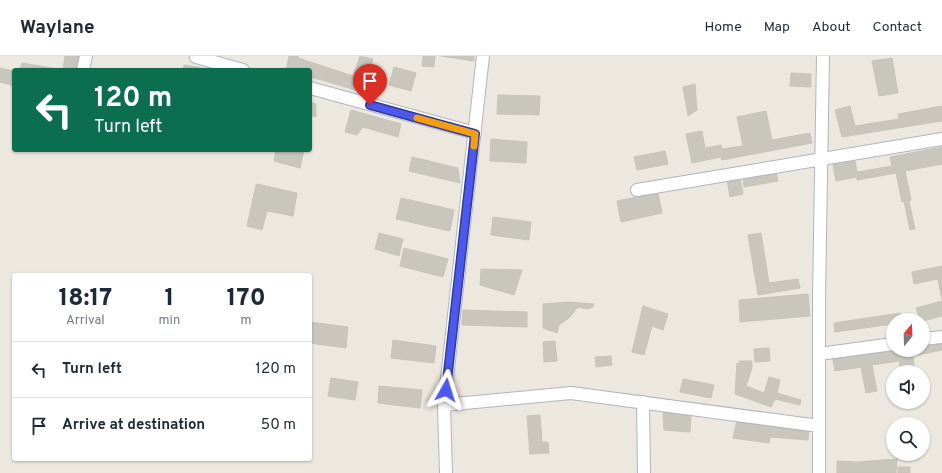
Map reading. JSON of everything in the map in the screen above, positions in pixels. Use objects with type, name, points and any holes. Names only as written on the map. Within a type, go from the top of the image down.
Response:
[{"type":"street","points":[[83,68],[86,56]]},
{"type":"street","points":[[196,56],[236,68]]},
{"type":"street","points":[[446,473],[444,405],[483,56]]},
{"type":"street","points":[[819,473],[823,56]]},
{"type":"street","points":[[312,89],[475,134]]},
{"type":"street","points":[[637,190],[942,139]]},
{"type":"street","points":[[930,338],[942,337]]},
{"type":"street","points":[[819,354],[886,345]]},
{"type":"street","points":[[444,405],[571,393],[819,426]]},
{"type":"street","points":[[643,402],[644,473]]},
{"type":"building","points":[[65,56],[79,56],[77,68],[63,68]]},
{"type":"building","points":[[289,56],[298,56],[298,58],[329,68],[325,81],[312,78],[312,68],[286,68]]},
{"type":"building","points":[[360,56],[373,59],[362,92],[325,81],[329,68],[353,76]]},
{"type":"building","points":[[423,56],[435,56],[434,67],[422,66]]},
{"type":"building","points":[[441,56],[474,56],[474,61]]},
{"type":"building","points":[[892,58],[898,93],[879,96],[872,61]]},
{"type":"building","points":[[22,63],[51,68],[21,68]]},
{"type":"building","points":[[184,65],[201,68],[183,68]]},
{"type":"building","points":[[394,67],[416,73],[411,91],[389,85]]},
{"type":"building","points":[[0,68],[12,71],[12,85],[0,82]]},
{"type":"building","points":[[791,73],[811,74],[811,87],[790,86]]},
{"type":"building","points":[[695,84],[697,110],[688,116],[683,87]]},
{"type":"building","points":[[498,95],[540,96],[539,115],[497,114]]},
{"type":"building","points":[[312,103],[316,104],[316,117],[312,116]]},
{"type":"building","points":[[850,106],[855,126],[899,119],[898,114],[942,106],[942,121],[842,137],[835,110]]},
{"type":"building","points":[[351,110],[401,124],[398,137],[363,127],[357,135],[345,132]]},
{"type":"building","points":[[766,111],[772,140],[810,133],[812,143],[722,160],[721,157],[692,163],[686,134],[702,131],[705,148],[721,145],[722,149],[743,146],[737,117]]},
{"type":"building","points":[[491,139],[527,142],[526,163],[490,161]]},
{"type":"building","points":[[942,147],[942,164],[905,171],[915,229],[910,230],[896,173],[857,180],[857,177],[836,181],[833,165],[855,161],[857,172],[892,166],[890,157]]},
{"type":"building","points":[[665,151],[668,164],[637,170],[634,157]]},
{"type":"building","points":[[276,152],[304,152],[300,168],[274,161]]},
{"type":"building","points":[[412,157],[458,168],[460,183],[409,171]]},
{"type":"building","points":[[776,172],[778,181],[744,187],[743,179]]},
{"type":"building","points":[[740,177],[743,194],[730,197],[727,180]]},
{"type":"building","points":[[257,184],[297,193],[293,216],[267,211],[262,230],[247,226]]},
{"type":"building","points":[[658,193],[662,213],[621,222],[617,201]]},
{"type":"building","points":[[401,198],[454,210],[450,231],[396,219]]},
{"type":"building","points":[[493,217],[531,222],[529,240],[491,235]]},
{"type":"building","points":[[379,233],[403,239],[399,256],[375,249]]},
{"type":"building","points":[[761,233],[769,283],[798,279],[800,288],[758,295],[748,235]]},
{"type":"building","points":[[404,248],[448,259],[443,277],[400,266]]},
{"type":"building","points":[[942,266],[942,300],[938,279],[914,284],[912,272]]},
{"type":"building","points":[[481,269],[522,270],[514,295],[480,285]]},
{"type":"building","points":[[808,294],[810,316],[740,322],[739,300]]},
{"type":"building","points":[[942,301],[942,316],[930,319],[930,313],[918,313],[916,308]]},
{"type":"building","points":[[567,302],[594,304],[593,307],[587,309],[578,307],[569,318],[559,325],[557,333],[543,328],[543,304]]},
{"type":"building","points":[[643,306],[668,314],[663,330],[652,326],[644,355],[632,352]]},
{"type":"building","points":[[463,310],[527,312],[527,327],[462,325]]},
{"type":"building","points":[[886,315],[886,325],[835,332],[834,323]]},
{"type":"building","points":[[312,322],[348,327],[346,348],[312,343]]},
{"type":"building","points":[[942,338],[942,350],[930,352],[930,341]]},
{"type":"building","points":[[393,340],[436,346],[434,363],[391,358]]},
{"type":"building","points":[[555,341],[557,361],[544,362],[543,342]]},
{"type":"building","points":[[769,348],[770,361],[755,362],[754,349]]},
{"type":"building","points":[[886,350],[886,357],[913,357],[914,365],[900,365],[899,361],[872,365],[877,391],[866,393],[861,367],[835,371],[832,354]]},
{"type":"building","points":[[611,356],[612,365],[596,367],[595,357]]},
{"type":"building","points":[[739,361],[752,361],[752,368],[746,386],[764,393],[769,377],[780,380],[777,393],[801,400],[800,405],[775,399],[771,407],[735,394],[737,363],[740,364]]},
{"type":"building","points":[[331,378],[358,382],[355,400],[328,396]]},
{"type":"building","points":[[683,379],[714,385],[711,398],[680,392]]},
{"type":"building","points":[[379,386],[422,390],[420,408],[378,403]]},
{"type":"building","points":[[663,412],[691,416],[690,432],[664,430]]},
{"type":"building","points":[[540,415],[542,442],[548,442],[549,453],[530,454],[527,416]]},
{"type":"building","points":[[737,420],[762,426],[762,424],[809,428],[808,440],[770,437],[769,443],[733,438]]},
{"type":"building","points":[[886,460],[897,461],[896,473],[837,473],[837,461],[857,462]]},
{"type":"building","points":[[898,467],[910,467],[910,473],[898,473]]},
{"type":"slow traffic","points":[[417,118],[475,134],[474,146]]},
{"type":"route","points":[[370,105],[475,134],[446,390]]}]
